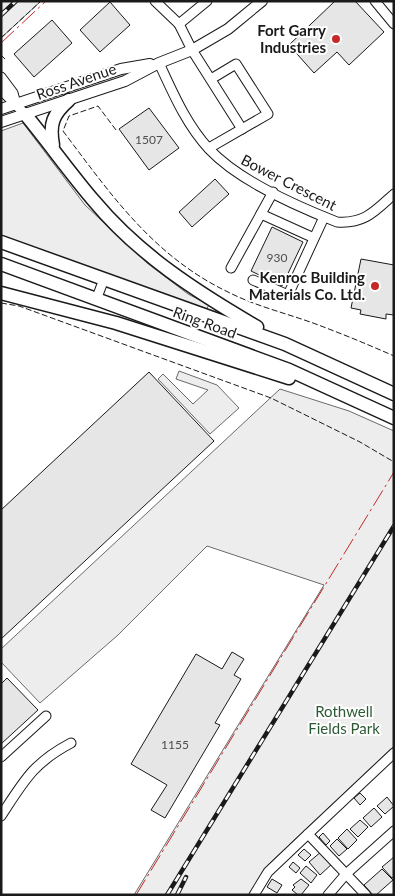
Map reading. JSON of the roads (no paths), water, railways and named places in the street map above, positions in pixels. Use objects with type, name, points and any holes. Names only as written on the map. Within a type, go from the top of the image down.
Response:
[{"type":"highway","points":[[53,148],[50,131],[51,122],[58,109],[69,100]]},
{"type":"highway","points":[[25,114],[95,202],[158,263],[209,299],[285,344]]},
{"type":"highway","name":"Ring Road","points":[[1,242],[285,344],[394,394]]},
{"type":"highway","name":"Ring Road","points":[[1,264],[289,370],[394,418]]},
{"type":"highway","points":[[1,293],[116,323],[353,399]]},
{"type":"main road","name":"Ross Avenue","points":[[1,122],[125,81],[159,63],[192,50],[228,29],[256,3]]},
{"type":"main road","name":"Ross Avenue","points":[[1,109],[121,69],[159,63]]},
{"type":"street","points":[[155,1],[179,24],[192,50],[242,129]]},
{"type":"street","points":[[179,24],[207,1]]},
{"type":"street","points":[[375,1],[394,24]]},
{"type":"street","name":"Bower Crescent","points":[[159,63],[178,104],[208,148],[240,175],[324,217],[338,222],[351,223],[362,220],[394,194]]},
{"type":"street","points":[[208,148],[268,114],[236,64],[211,79]]},
{"type":"street","points":[[1,77],[13,93],[16,104]]},
{"type":"street","points":[[1,90],[6,98],[16,104],[25,114]]},
{"type":"street","points":[[232,268],[273,192]]},
{"type":"street","points":[[261,214],[314,238]]},
{"type":"street","points":[[253,280],[288,295],[324,217]]},
{"type":"street","points":[[96,300],[104,279]]},
{"type":"street","points":[[1,757],[46,716]]},
{"type":"street","points":[[1,816],[32,770],[49,754],[71,743]]},
{"type":"street","points":[[254,895],[268,872],[394,753]]},
{"type":"street","points":[[308,834],[366,895]]},
{"type":"street","points":[[328,895],[346,874],[392,836]]},
{"type":"railway","points":[[1,15],[16,1]]},
{"type":"railway","points":[[167,895],[394,526]]},
{"type":"railway","points":[[177,895],[186,877]]},
{"type":"place","name":"Fort Garry Industries","points":[[336,39]]},
{"type":"place","name":"Kenroc Building Materials Co. Ltd.","points":[[375,286]]},
{"type":"park label","name":"Rothwell Fields Park","points":[[344,720]]}]
